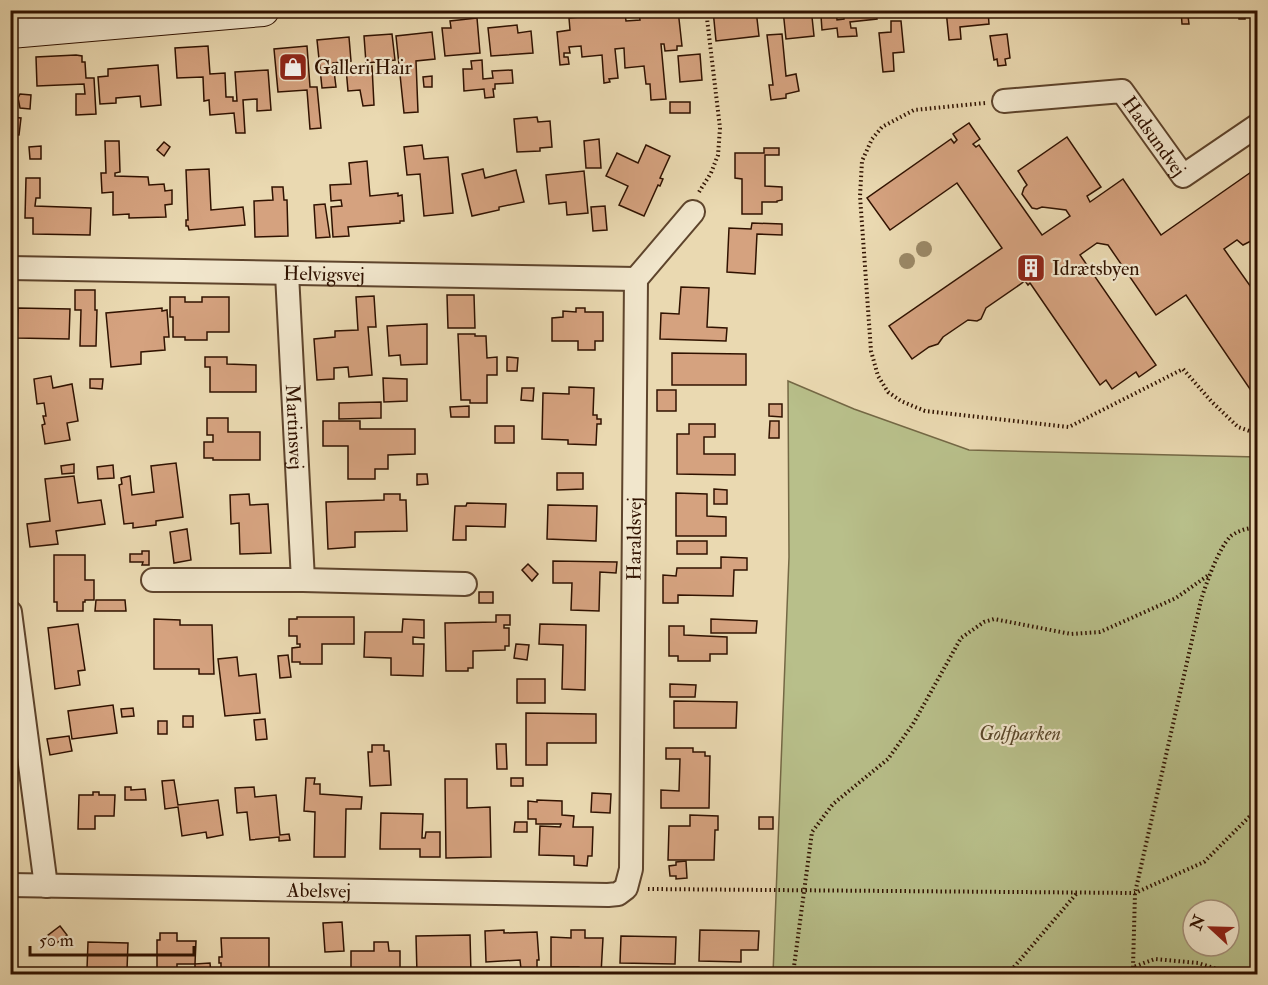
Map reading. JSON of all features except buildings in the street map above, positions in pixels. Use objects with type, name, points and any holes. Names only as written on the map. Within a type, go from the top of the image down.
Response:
[{"type":"street","points":[[10,32],[84,18],[263,10]]},
{"type":"street","name":"Hadsundvej","points":[[1004,101],[1122,91],[1183,176],[1257,125]]},
{"type":"street","points":[[636,279],[693,212]]},
{"type":"street","name":"Helvigsvej","points":[[10,268],[636,279]]},
{"type":"street","name":"Martinsvej","points":[[287,274],[303,580]]},
{"type":"street","name":"Haraldsvej","points":[[626,888],[630,880],[631,869],[636,279]]},
{"type":"street","points":[[153,580],[303,580],[465,584]]},
{"type":"street","points":[[10,612],[46,886]]},
{"type":"street","name":"Abelsvej","points":[[10,885],[608,895],[618,894],[626,888]]},
{"type":"path","points":[[693,212],[694,200],[711,173],[718,155],[720,128],[706,10]]},
{"type":"path","points":[[1004,101],[914,110],[882,127],[872,139],[862,160],[860,196],[871,351],[878,376],[888,392],[901,401],[925,411],[1069,427],[1183,369],[1238,427],[1257,434]]},
{"type":"path","points":[[1133,975],[1135,893],[1202,600],[1210,574],[1230,537],[1244,529],[1257,527]]},
{"type":"path","points":[[793,975],[812,832],[833,804],[888,759],[913,724],[961,638],[984,621],[994,619],[1071,634],[1100,632],[1176,598],[1210,574]]},
{"type":"path","points":[[626,888],[1135,893],[1204,862],[1257,808]]},
{"type":"path","points":[[1008,975],[1077,893]]},
{"type":"path","points":[[1127,975],[1133,967],[1155,958],[1198,963],[1233,975]]},
{"type":"green space","name":"Golfparken","points":[[788,381],[854,409],[969,450],[1257,457],[1257,974],[773,974],[789,557]]},
{"type":"place","name":"Galleri Hair","points":[[293,67]]},
{"type":"place","name":"Idrætsbyen","points":[[1031,268]]}]
